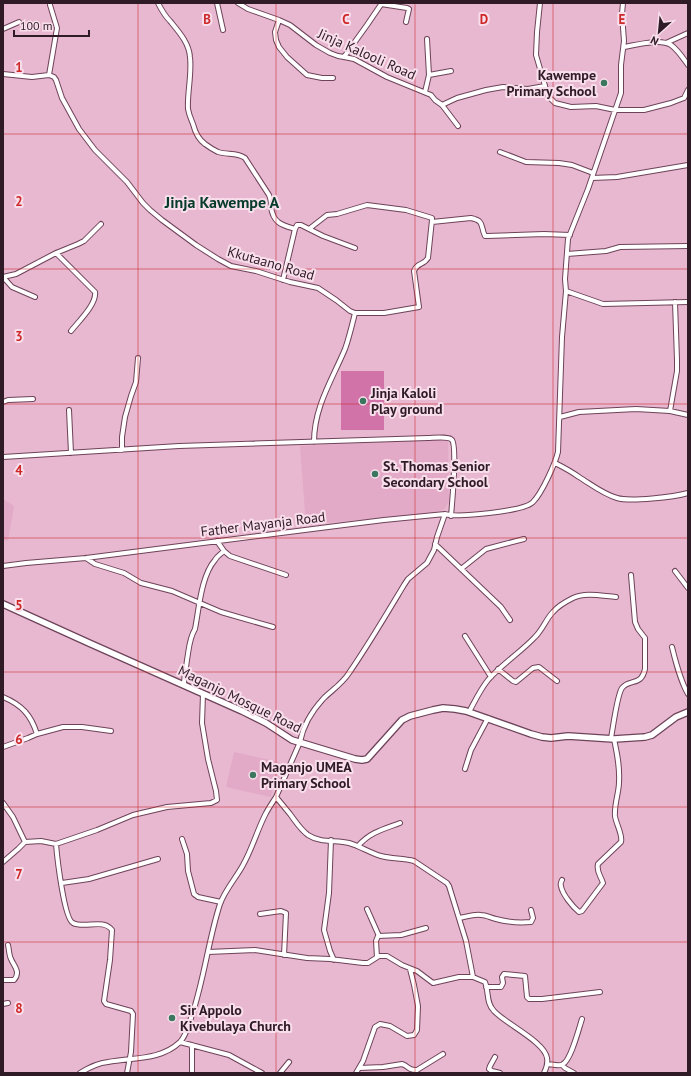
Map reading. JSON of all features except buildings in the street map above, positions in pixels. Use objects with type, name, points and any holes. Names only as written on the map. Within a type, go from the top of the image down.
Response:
[{"type":"street","points":[[158,3],[163,13],[182,36],[190,55],[191,67],[188,110],[195,133],[205,144],[219,152],[237,154],[245,158],[271,198],[272,214],[275,219],[283,226],[295,229]]},
{"type":"street","points":[[217,3],[223,30]]},
{"type":"street","name":"Jinja Kalooli Road","points":[[238,3],[290,25],[323,50],[338,56],[354,59],[387,77],[431,95],[442,105],[458,126]]},
{"type":"street","points":[[344,57],[381,3],[409,9],[406,22]]},
{"type":"street","points":[[540,3],[536,55],[548,96],[555,103],[571,107],[596,106],[615,110],[644,110],[684,98],[688,90]]},
{"type":"street","points":[[3,457],[179,446],[450,438],[453,440],[454,445],[451,516],[478,515],[529,505],[537,497],[556,463],[560,417],[560,380],[567,254],[570,235],[592,178],[622,88],[624,47],[623,3]]},
{"type":"street","points":[[3,74],[32,77],[49,75],[57,32],[50,5]]},
{"type":"street","points":[[279,20],[275,32],[276,40],[279,47],[287,57],[308,75],[322,78],[333,78]]},
{"type":"street","points":[[3,29],[18,22]]},
{"type":"street","points":[[665,43],[688,33]]},
{"type":"street","points":[[425,92],[429,75],[427,39]]},
{"type":"street","points":[[624,47],[646,43],[670,44],[688,65]]},
{"type":"street","points":[[429,75],[451,71]]},
{"type":"street","name":"Kkutaano Road","points":[[49,75],[54,77],[56,80],[62,98],[72,119],[82,134],[127,182],[150,210],[196,245],[231,266],[318,288],[356,314]]},
{"type":"street","points":[[442,105],[457,98],[486,90],[503,87],[528,89],[545,86]]},
{"type":"street","points":[[500,152],[526,162],[572,164],[593,173]]},
{"type":"street","points":[[592,178],[617,177],[688,165]]},
{"type":"street","points":[[310,229],[327,215],[337,214],[367,205],[406,210],[432,218],[428,258],[426,261],[417,265],[414,271],[419,307],[356,314],[345,347],[321,403],[314,429],[314,442]]},
{"type":"street","points":[[432,222],[471,218],[475,219],[482,223],[485,236],[544,234],[570,235]]},
{"type":"street","points":[[35,297],[12,287],[3,277],[16,274],[56,253],[84,241],[102,224]]},
{"type":"street","points":[[284,280],[297,225],[355,248]]},
{"type":"street","points":[[567,254],[606,251],[620,246],[688,246]]},
{"type":"street","points":[[56,253],[95,292],[96,297],[71,331]]},
{"type":"street","points":[[566,291],[603,304],[688,302]]},
{"type":"street","points":[[670,411],[677,371],[675,302]]},
{"type":"street","points":[[122,450],[125,417],[136,382],[138,358]]},
{"type":"street","points":[[3,402],[8,400],[33,399]]},
{"type":"street","points":[[560,417],[579,412],[636,409],[670,411],[688,415]]},
{"type":"street","points":[[69,410],[71,453]]},
{"type":"street","points":[[556,463],[594,487],[618,499],[628,500],[665,497],[688,493]]},
{"type":"street","points":[[80,1073],[107,1062],[140,1059],[159,1054],[165,1052],[180,1042],[197,1003],[221,902],[227,889],[244,864],[265,815],[276,797],[300,742],[302,733],[313,712],[324,698],[348,675],[408,579],[427,563],[434,550],[445,514]]},
{"type":"street","name":"Father Mayanja Road","points":[[3,566],[86,558],[384,520],[445,514],[451,516]]},
{"type":"street","points":[[460,569],[486,548],[524,540]]},
{"type":"street","points":[[217,541],[224,551],[230,556],[286,574]]},
{"type":"street","points":[[435,544],[501,607],[510,620]]},
{"type":"street","points":[[184,685],[189,643],[195,629],[203,584],[208,571],[215,560],[224,551]]},
{"type":"street","points":[[86,558],[95,564],[124,573],[141,583],[172,591],[222,612],[273,627]]},
{"type":"street","points":[[675,571],[688,588]]},
{"type":"street","points":[[562,880],[561,886],[566,897],[576,910],[579,912],[582,911],[603,883],[598,873],[598,864],[621,842],[622,838],[616,824],[615,816],[619,782],[618,758],[613,739],[615,716],[622,690],[626,685],[640,680],[645,669],[645,638],[635,622],[630,574]]},
{"type":"street","points":[[469,712],[478,694],[491,677],[498,669],[535,637],[553,611],[580,595],[616,597]]},
{"type":"street","name":"Maganjo Mosque Road","points":[[3,604],[254,717],[292,740],[355,760],[367,759],[402,720],[410,716],[443,708],[469,712],[542,737],[551,738],[568,736],[613,739],[639,738],[649,736],[676,717],[688,712]]},
{"type":"street","points":[[465,636],[491,677]]},
{"type":"street","points":[[672,647],[684,686],[688,694]]},
{"type":"street","points":[[498,669],[516,682],[533,668],[539,667],[557,680]]},
{"type":"street","points":[[3,862],[25,842],[41,841],[56,844],[97,830],[133,815],[166,807],[211,803],[217,800],[202,723],[203,694]]},
{"type":"street","points":[[3,697],[11,700],[25,710],[33,722],[37,734]]},
{"type":"street","points":[[465,769],[471,750],[488,718]]},
{"type":"street","points":[[3,747],[37,734],[63,727],[82,727],[111,731]]},
{"type":"street","points":[[276,797],[300,828],[309,836],[321,840],[351,843],[380,856],[414,861],[443,880],[449,886],[459,918],[466,941],[473,977]]},
{"type":"street","points":[[3,803],[13,817],[25,842]]},
{"type":"street","points":[[358,846],[365,838],[374,832],[400,823]]},
{"type":"street","points":[[182,839],[187,854],[188,871],[194,894],[198,897],[221,902]]},
{"type":"street","points":[[331,840],[329,893],[324,930],[334,960]]},
{"type":"street","points":[[56,844],[64,900],[71,922],[85,925],[106,925],[112,930],[110,960],[104,1001],[106,1004],[128,1010],[133,1013],[130,1059],[127,1073]]},
{"type":"street","points":[[62,883],[88,879],[158,859]]},
{"type":"street","points":[[368,909],[379,936]]},
{"type":"street","points":[[260,914],[281,910],[286,913],[284,954]]},
{"type":"street","points":[[459,918],[482,915],[511,922],[531,922],[533,918],[531,910]]},
{"type":"street","points":[[379,936],[401,935],[426,928]]},
{"type":"street","points":[[377,957],[376,941],[377,937],[379,936]]},
{"type":"street","points":[[3,980],[14,980],[17,972],[17,969],[10,958],[8,945]]},
{"type":"street","points":[[208,952],[255,950],[307,958],[363,963],[368,963],[377,957],[387,956],[410,969],[417,971],[433,983],[459,977],[473,977],[483,981],[486,984],[490,1006],[494,1011],[538,1044],[548,1058],[544,1073]]},
{"type":"street","points":[[356,1073],[360,1068],[375,1027],[380,1024],[390,1026],[407,1036],[414,1035],[417,1030],[418,1006],[410,969]]},
{"type":"street","points":[[486,987],[500,987],[503,983],[502,976],[504,974],[525,976],[527,997],[529,999],[542,999],[600,992]]},
{"type":"street","points":[[3,1004],[8,1003]]},
{"type":"street","points":[[562,1065],[571,1052],[582,1019]]},
{"type":"street","points":[[180,1042],[229,1055],[262,1073]]},
{"type":"street","points":[[192,1045],[192,1073]]},
{"type":"street","points":[[360,1068],[402,1064],[409,1069],[417,1070],[443,1054]]},
{"type":"street","points":[[495,1057],[489,1069],[500,1073]]},
{"type":"street","points":[[280,1073],[290,1062]]},
{"type":"street","points":[[547,1064],[562,1065],[574,1073]]},
{"type":"shaded area","name":"Jinja Kaloli Play ground","points":[[341,371],[384,371],[384,430],[341,430]]},
{"type":"shaded area","name":"St. Thomas Senior Secondary School","points":[[448,439],[449,501],[445,509],[432,513],[306,525],[300,446]]},
{"type":"shaded area","points":[[3,499],[14,506],[8,541],[3,540]]},
{"type":"shaded area","name":"Maganjo UMEA Primary School","points":[[234,752],[279,762],[271,797],[226,787]]},
{"type":"place","name":"Kawempe Primary School","points":[[604,83]]},
{"type":"place","name":"Jinja Kaloli Play ground","points":[[363,401]]},
{"type":"place","name":"St. Thomas Senior Secondary School","points":[[375,474]]},
{"type":"place","name":"Maganjo UMEA Primary School","points":[[253,775]]},
{"type":"place","name":"Sir Appolo Kivebulaya Church","points":[[172,1018]]},
{"type":"district","name":"Jinja Kawempe A","points":[[222,202]]}]
